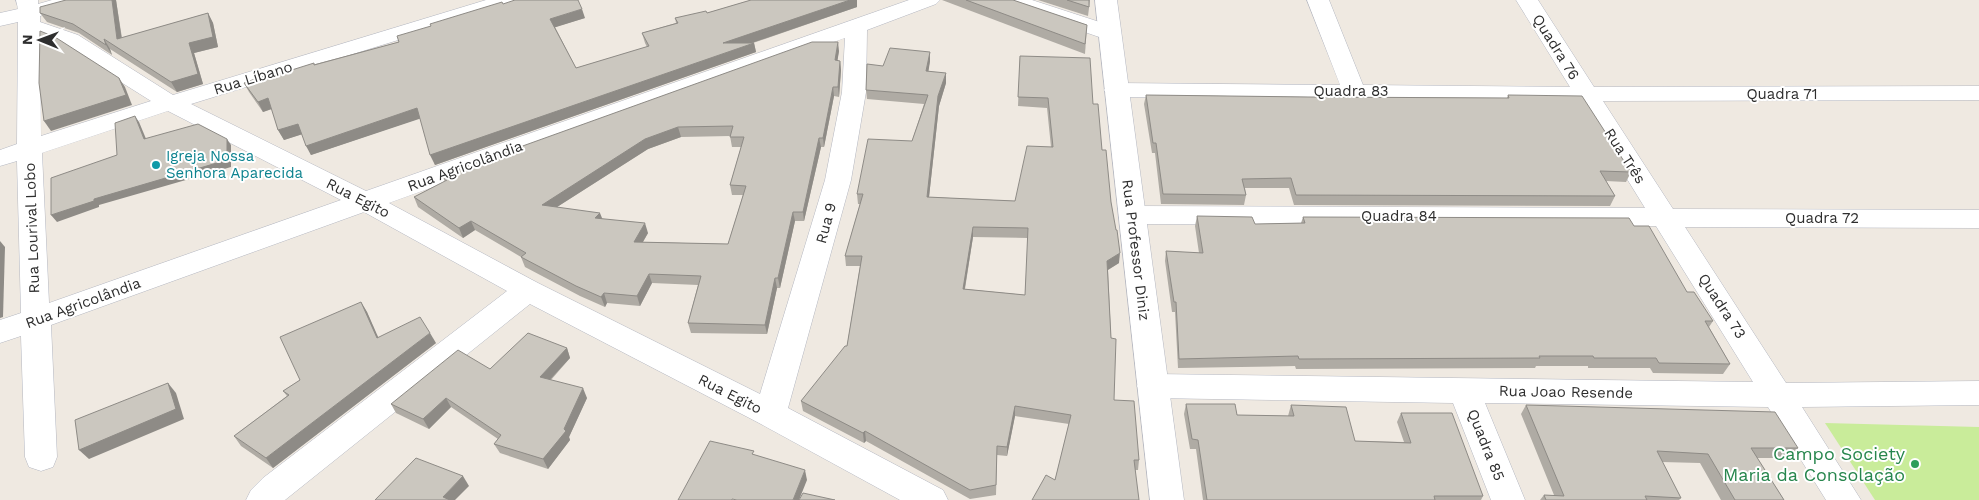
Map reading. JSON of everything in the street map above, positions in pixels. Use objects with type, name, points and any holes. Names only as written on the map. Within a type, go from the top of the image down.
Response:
[{"type":"street","points":[[0,20],[77,0]]},
{"type":"street","name":"Rua Líbano","points":[[0,158],[170,103],[508,0]]},
{"type":"street","name":"Rua Agricolândia","points":[[0,332],[929,0]]},
{"type":"street","points":[[1011,0],[1110,33]]},
{"type":"street","name":"Rua Professor Diniz","points":[[1106,0],[1167,500]]},
{"type":"street","points":[[1318,0],[1354,91]]},
{"type":"street","name":"Quadra 76","points":[[1527,0],[1585,94]]},
{"type":"street","name":"Rua Egito","points":[[28,13],[170,103],[366,202],[528,290],[770,414],[931,500]]},
{"type":"street","name":"Rua Lourival Lobo","points":[[28,13],[29,149],[41,457]]},
{"type":"street","name":"Rua 9","points":[[770,414],[838,180],[854,92],[856,26]]},
{"type":"street","name":"Quadra 83","points":[[1116,90],[1585,94]]},
{"type":"street","name":"Quadra 71","points":[[1585,94],[1979,93]]},
{"type":"street","name":"Rua Três","points":[[1585,94],[1666,217]]},
{"type":"street","name":"Quadra 84","points":[[1132,215],[1666,217]]},
{"type":"street","name":"Quadra 72","points":[[1666,217],[1979,219]]},
{"type":"street","name":"Quadra 73","points":[[1666,217],[1844,500]]},
{"type":"street","points":[[269,494],[528,290]]},
{"type":"street","name":"Rua Joao Resende","points":[[1153,386],[1779,395],[1979,394]]},
{"type":"street","name":"Quadra 85","points":[[1464,390],[1508,500]]},
{"type":"green space","name":"Campo Society Maria da Consolação","points":[[1825,423],[1979,427],[1979,500],[1875,500]]},
{"type":"building","points":[[66,0],[112,0],[117,39],[208,13],[213,37],[189,43],[198,74],[171,82],[104,39],[106,45],[73,24],[40,13],[40,7]]},
{"type":"building","points":[[515,0],[578,0],[582,9],[550,19],[576,68],[649,46],[642,33],[678,23],[675,18],[706,11],[707,13],[751,0],[850,0],[723,43],[754,43],[430,155],[417,108],[306,146],[298,124],[278,130],[268,98],[258,102],[244,83],[277,71],[279,74],[314,63],[314,65],[399,42],[397,36],[431,26],[430,24],[502,2],[503,4]]},
{"type":"building","points":[[966,0],[1013,0],[1087,25],[1085,44]]},
{"type":"building","points":[[1067,0],[1089,0],[1089,7]]},
{"type":"building","points":[[40,31],[55,37],[119,78],[126,95],[44,121],[39,83]]},
{"type":"building","points":[[812,42],[838,42],[835,60],[840,61],[838,87],[833,87],[823,138],[819,138],[803,212],[793,212],[778,278],[775,278],[765,325],[688,323],[701,276],[649,274],[637,296],[604,293],[601,297],[576,286],[521,257],[526,253],[471,221],[459,228],[414,197],[447,180],[442,175]],"holes":[[[733,126],[730,137],[744,137],[730,185],[746,186],[728,244],[634,242],[645,223],[595,218],[600,213],[542,205],[645,139],[678,127]]]},
{"type":"building","points":[[890,48],[930,52],[926,71],[946,73],[938,96],[927,197],[1015,201],[1027,146],[1053,147],[1048,98],[1018,97],[1020,56],[1090,58],[1093,104],[1098,104],[1102,150],[1106,150],[1111,202],[1120,253],[1107,261],[1111,338],[1116,339],[1114,400],[1134,401],[1139,460],[1134,460],[1139,500],[1032,500],[1046,475],[1055,480],[1071,415],[1015,406],[1007,447],[997,446],[996,485],[970,490],[865,431],[863,433],[801,401],[845,346],[847,346],[862,256],[845,256],[863,194],[857,194],[868,139],[912,141],[928,95],[866,90],[867,64],[883,66]],"holes":[[[973,227],[1028,228],[1025,295],[963,289]]]},
{"type":"building","points":[[1146,95],[1509,98],[1508,95],[1582,96],[1631,172],[1600,171],[1615,196],[1296,195],[1291,178],[1242,179],[1246,195],[1163,194],[1156,143],[1153,143]]},
{"type":"building","points":[[135,116],[144,139],[198,124],[227,139],[227,160],[94,199],[94,201],[51,215],[51,178],[117,155],[115,123]]},
{"type":"building","points":[[1197,216],[1252,217],[1255,224],[1305,223],[1303,217],[1629,218],[1634,226],[1649,226],[1687,292],[1694,292],[1713,321],[1705,321],[1730,364],[1659,363],[1656,358],[1594,358],[1593,356],[1299,359],[1298,356],[1179,359],[1176,302],[1174,302],[1166,251],[1203,253]]},
{"type":"building","points":[[361,302],[377,338],[420,317],[430,333],[266,458],[234,436],[289,395],[283,391],[300,380],[280,337]]},
{"type":"building","points":[[528,333],[567,348],[540,377],[583,388],[564,429],[566,431],[543,459],[494,444],[501,435],[446,398],[423,419],[391,404],[458,350],[490,369]]},
{"type":"building","points":[[168,383],[176,409],[79,450],[75,420]]},
{"type":"building","points":[[1186,404],[1235,404],[1237,415],[1294,416],[1291,405],[1346,407],[1355,441],[1411,443],[1401,413],[1452,413],[1483,496],[1434,496],[1435,500],[1207,500],[1198,440],[1192,439]]},
{"type":"building","points":[[1526,405],[1775,412],[1798,448],[1751,448],[1784,500],[1735,500],[1708,454],[1657,451],[1681,498],[1645,496],[1647,500],[1546,500],[1544,495],[1564,496]]},
{"type":"building","points":[[710,441],[754,451],[752,454],[805,470],[793,500],[678,500]]},
{"type":"building","points":[[416,458],[463,476],[443,497],[450,500],[375,500]]},
{"type":"building","points":[[803,493],[835,500],[799,500]]},
{"type":"place","name":"Igreja Nossa Senhora Aparecida","points":[[156,165]]},
{"type":"place","name":"Campo Society Maria da Consolação","points":[[1915,464]]}]
